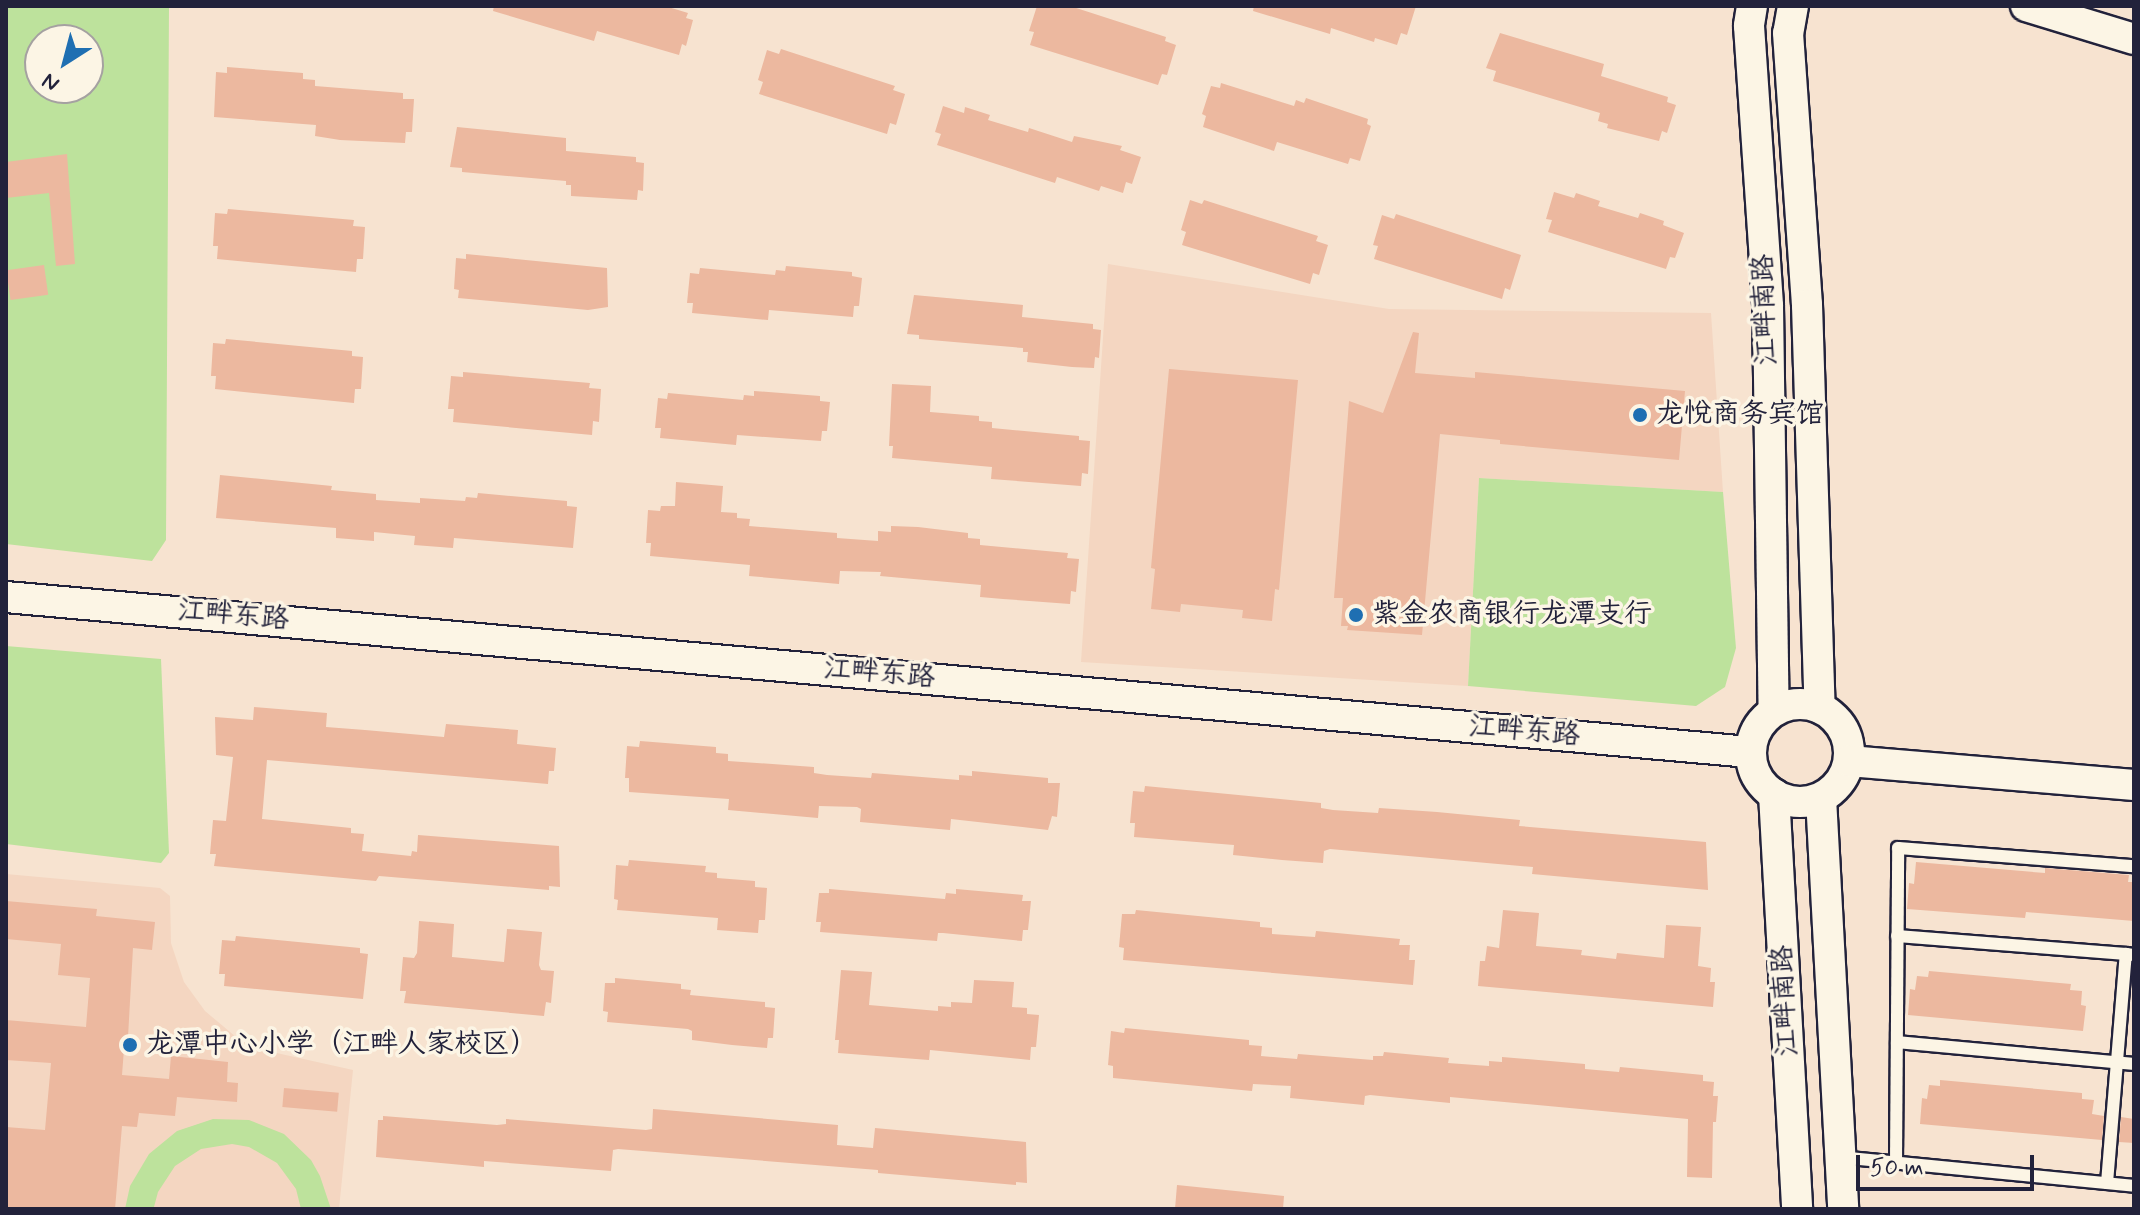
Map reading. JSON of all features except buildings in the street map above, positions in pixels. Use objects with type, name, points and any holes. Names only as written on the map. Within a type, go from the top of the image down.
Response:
[{"type":"street","name":"江畔南路","points":[[1752,6],[1749,26],[1768,306],[1774,711]]},
{"type":"street","name":"江畔南路","points":[[1793,6],[1788,33],[1807,305],[1820,708]]},
{"type":"street","points":[[2026,6],[2134,39]]},
{"type":"street","name":"江畔东路","points":[[6,597],[1751,752]]},
{"type":"street","points":[[1805,704],[1820,708],[1843,729],[1849,761],[1844,776],[1821,798],[1789,800],[1774,794],[1762,783],[1751,752],[1762,722],[1774,711],[1805,704]]},
{"type":"street","points":[[1849,761],[2134,785]]},
{"type":"street","name":"江畔南路","points":[[1774,794],[1797,1209]]},
{"type":"street","name":"江畔南路","points":[[1821,798],[1843,1209]]},
{"type":"lane","points":[[1896,1162],[1898,848],[2134,866]]},
{"type":"lane","points":[[1897,936],[2130,954],[2107,1183]]},
{"type":"lane","points":[[1897,1042],[2134,1064]]},
{"type":"lane","points":[[1840,1157],[2134,1186]]},
{"type":"shaded area","points":[[1108,264],[1389,309],[1711,313],[1723,492],[1479,478],[1468,686],[1081,662]]},
{"type":"shaded area","name":"龙潭中心小学（江畔人家校区）","points":[[6,874],[160,888],[170,896],[171,943],[184,982],[205,1011],[236,1037],[272,1052],[353,1070],[339,1209],[6,1209]]},
{"type":"green space","points":[[6,6],[169,6],[166,540],[152,561],[6,544]]},
{"type":"green space","points":[[1479,478],[1723,492],[1736,648],[1725,687],[1696,706],[1468,686]]},
{"type":"green space","points":[[6,646],[161,659],[169,853],[161,863],[6,844]]},
{"type":"green space","points":[[213,1119],[249,1120],[284,1134],[311,1160],[331,1209],[301,1209],[296,1189],[277,1163],[249,1147],[232,1144],[201,1149],[175,1166],[158,1192],[154,1207],[171,1209],[125,1209],[130,1186],[149,1154],[177,1131]]},
{"type":"place","name":"龙悦商务宾馆","points":[[1640,415]]},
{"type":"place","name":"紫金农商银行龙潭支行","points":[[1356,615]]},
{"type":"place","name":"龙潭中心小学（江畔人家校区）","points":[[130,1045]]}]
